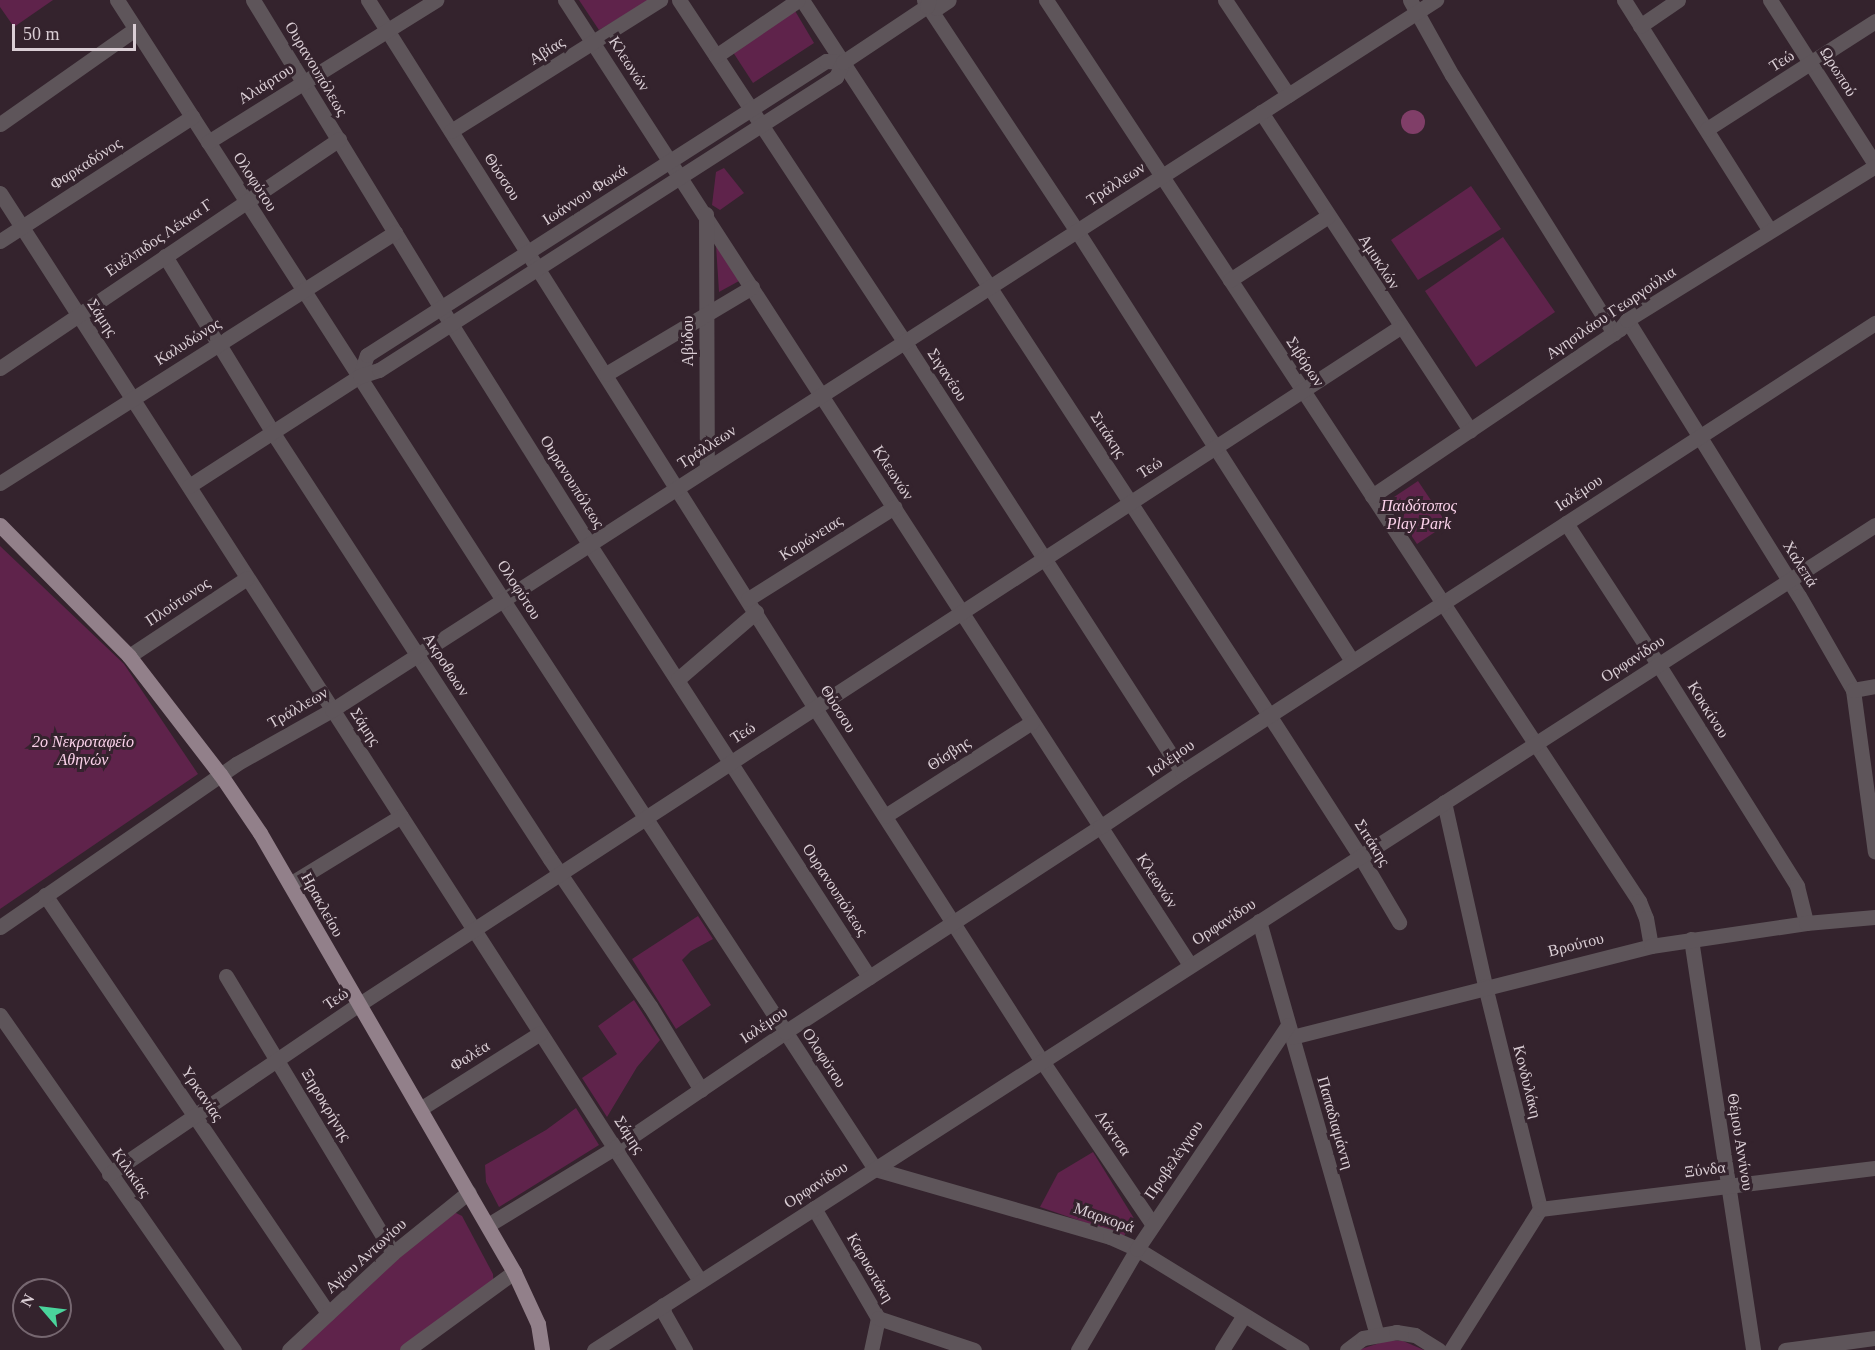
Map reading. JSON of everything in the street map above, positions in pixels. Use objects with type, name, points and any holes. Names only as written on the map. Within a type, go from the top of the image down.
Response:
[{"type":"main road","name":"Ηρακλείου","points":[[0,525],[129,656],[220,774],[290,884],[514,1272],[538,1324],[542,1350]]},
{"type":"street","name":"Ολοφύτου","points":[[117,0],[503,600],[875,1169]]},
{"type":"street","name":"Ουρανουπόλεως","points":[[253,0],[441,308],[589,544],[869,977]]},
{"type":"street","name":"Θύσσου","points":[[368,0],[1042,1061]]},
{"type":"street","name":"Αλιάρτου","points":[[208,142],[436,0]]},
{"type":"street","name":"Κλεωνών","points":[[565,0],[706,214],[1190,966]]},
{"type":"street","name":"Αβίας","points":[[452,131],[660,0]]},
{"type":"street","name":"Σιγανέου","points":[[679,0],[905,342],[1182,771]]},
{"type":"street","points":[[716,56],[800,0]]},
{"type":"street","name":"Σιτάκης","points":[[800,0],[1131,502],[1360,856],[1399,922]]},
{"type":"street","name":"Ιωάννου Φωκά","points":[[189,486],[360,376],[380,370],[836,77],[843,62],[927,2],[937,8],[949,0]]},
{"type":"street","name":"Σιβόρων","points":[[1046,0],[1535,743]]},
{"type":"street","points":[[1225,0],[1288,96]]},
{"type":"street","name":"Τράλλεων","points":[[0,927],[220,774],[332,710],[1288,96],[1414,6],[1436,0]]},
{"type":"street","points":[[1624,0],[1770,231]]},
{"type":"street","points":[[1640,26],[1678,0]]},
{"type":"street","name":"Ωρωπού","points":[[1770,0],[1875,165]]},
{"type":"street","points":[[927,2],[1077,231],[1352,662]]},
{"type":"street","points":[[1414,6],[1452,75],[1614,333]]},
{"type":"street","name":"Τεώ","points":[[1707,129],[1875,21]]},
{"type":"street","points":[[0,124],[135,30]]},
{"type":"street","name":"Ιωάννου Φωκά","points":[[360,376],[368,356],[441,308],[826,61],[843,62]]},
{"type":"street","name":"Αμυκλών","points":[[1261,112],[1400,327],[1470,430]]},
{"type":"street","name":"Φαρκαδόνος","points":[[0,241],[192,117]]},
{"type":"street","name":"Ευέλπιδος Λέκκα Γ","points":[[2,361],[78,314],[339,140]]},
{"type":"street","name":"Αγησιλάου Γεωργούλια","points":[[1372,496],[1614,333],[1627,320],[1875,165]]},
{"type":"street","name":"Σάμης","points":[[0,193],[540,1033],[616,1147],[700,1281]]},
{"type":"street","name":"Αβύδου","points":[[706,214],[707,468]]},
{"type":"street","points":[[1230,280],[1328,216]]},
{"type":"street","name":"Καλυδώνος","points":[[0,483],[395,232]]},
{"type":"street","name":"Ακροθωων","points":[[165,256],[273,433],[560,874],[650,1006],[701,1090]]},
{"type":"street","points":[[606,374],[752,287]]},
{"type":"street","name":"Χαλεπά","points":[[1627,320],[1789,580],[1853,690],[1875,852]]},
{"type":"street","name":"Ιαλέμου","points":[[488,1226],[616,1147],[785,1032],[1182,771],[1875,323]]},
{"type":"street","name":"Τεώ","points":[[109,1174],[358,1005],[1400,327]]},
{"type":"street","name":"Κορώνειας","points":[[678,679],[752,605],[894,507]]},
{"type":"street","name":"Κοκκίνου","points":[[1566,523],[1658,664],[1797,886],[1806,923]]},
{"type":"street","name":"Ορφανίδου","points":[[594,1350],[1875,525]]},
{"type":"street","name":"Πλούτωνος","points":[[129,656],[247,578]]},
{"type":"street","points":[[1853,690],[1875,686]]},
{"type":"street","name":"Θίσβης","points":[[885,816],[1032,722]]},
{"type":"street","points":[[1535,743],[1639,901],[1646,918],[1651,946]]},
{"type":"street","name":"Κονδυλάκη","points":[[1444,802],[1485,986],[1540,1209]]},
{"type":"street","points":[[290,884],[401,816]]},
{"type":"street","name":"Υρκανίας","points":[[45,895],[328,1313]]},
{"type":"street","name":"Βρούτου","points":[[1290,1031],[1651,946],[1806,923],[1875,917]]},
{"type":"street","name":"Παπαδιαμάντη","points":[[1259,921],[1377,1334]]},
{"type":"street","name":"Θέμου Αννίνου","points":[[1691,939],[1753,1350]]},
{"type":"street","name":"Ξηροκρήνης","points":[[226,976],[393,1253]]},
{"type":"street","name":"Κιλικίας","points":[[0,1015],[234,1350]]},
{"type":"street","name":"Προβελέγγιου","points":[[1078,1350],[1137,1249],[1290,1031]]},
{"type":"street","name":"Φαλέα","points":[[420,1109],[540,1033]]},
{"type":"street","name":"Λάντσα","points":[[1042,1061],[1153,1225]]},
{"type":"street","name":"Ξύνδα","points":[[1540,1209],[1875,1168]]},
{"type":"street","name":"Μαρκορά","points":[[875,1169],[1110,1237],[1137,1249],[1302,1350]]},
{"type":"street","name":"Αγίου Αντωνίου","points":[[289,1350],[393,1253],[469,1192]]},
{"type":"street","name":"Καρυωτάκη","points":[[814,1208],[878,1318],[871,1350]]},
{"type":"street","points":[[1451,1350],[1540,1209]]},
{"type":"street","points":[[407,1350],[514,1272]]},
{"type":"street","points":[[663,1305],[685,1350]]},
{"type":"street","points":[[1222,1350],[1244,1315]]},
{"type":"street","points":[[878,1318],[974,1350]]},
{"type":"street","points":[[1347,1350],[1363,1338],[1396,1332],[1415,1335],[1439,1350]]},
{"type":"street","points":[[1785,1350],[1875,1338]]},
{"type":"green space","points":[[0,0],[53,0],[14,27],[0,7]]},
{"type":"green space","points":[[579,0],[650,0],[599,30]]},
{"type":"green space","points":[[791,4],[814,43],[753,83],[729,46]]},
{"type":"green space","points":[[724,168],[744,193],[720,210],[712,205],[716,172]]},
{"type":"green space","points":[[1471,186],[1501,229],[1418,280],[1391,240]]},
{"type":"green space","points":[[1503,237],[1555,312],[1476,367],[1425,291]]},
{"type":"green space","points":[[716,245],[739,281],[719,292]]},
{"type":"green space","name":"Παιδότοπος Play Park","points":[[1418,481],[1447,524],[1417,544],[1388,501]]},
{"type":"green space","name":"2ο Νεκροταφείο Αθηνών","points":[[0,546],[124,664],[198,774],[0,909]]},
{"type":"green space","points":[[698,916],[713,939],[691,951],[682,960],[711,1005],[676,1029],[632,959]]},
{"type":"green space","points":[[634,1000],[660,1040],[637,1067],[607,1117],[582,1078],[617,1054],[598,1026]]},
{"type":"green space","points":[[576,1108],[599,1145],[499,1207],[486,1182],[485,1165],[546,1130]]},
{"type":"green space","points":[[1093,1152],[1135,1220],[1124,1236],[1040,1207],[1058,1173]]},
{"type":"green space","points":[[454,1212],[462,1216],[493,1274],[494,1289],[414,1350],[297,1350],[447,1215]]},
{"type":"green space","points":[[1389,1340],[1403,1341],[1424,1350],[1358,1350]]},
{"type":"shaded area","points":[[1413,110],[1422,113],[1425,122],[1422,131],[1413,134],[1404,131],[1401,122],[1404,113]]}]
